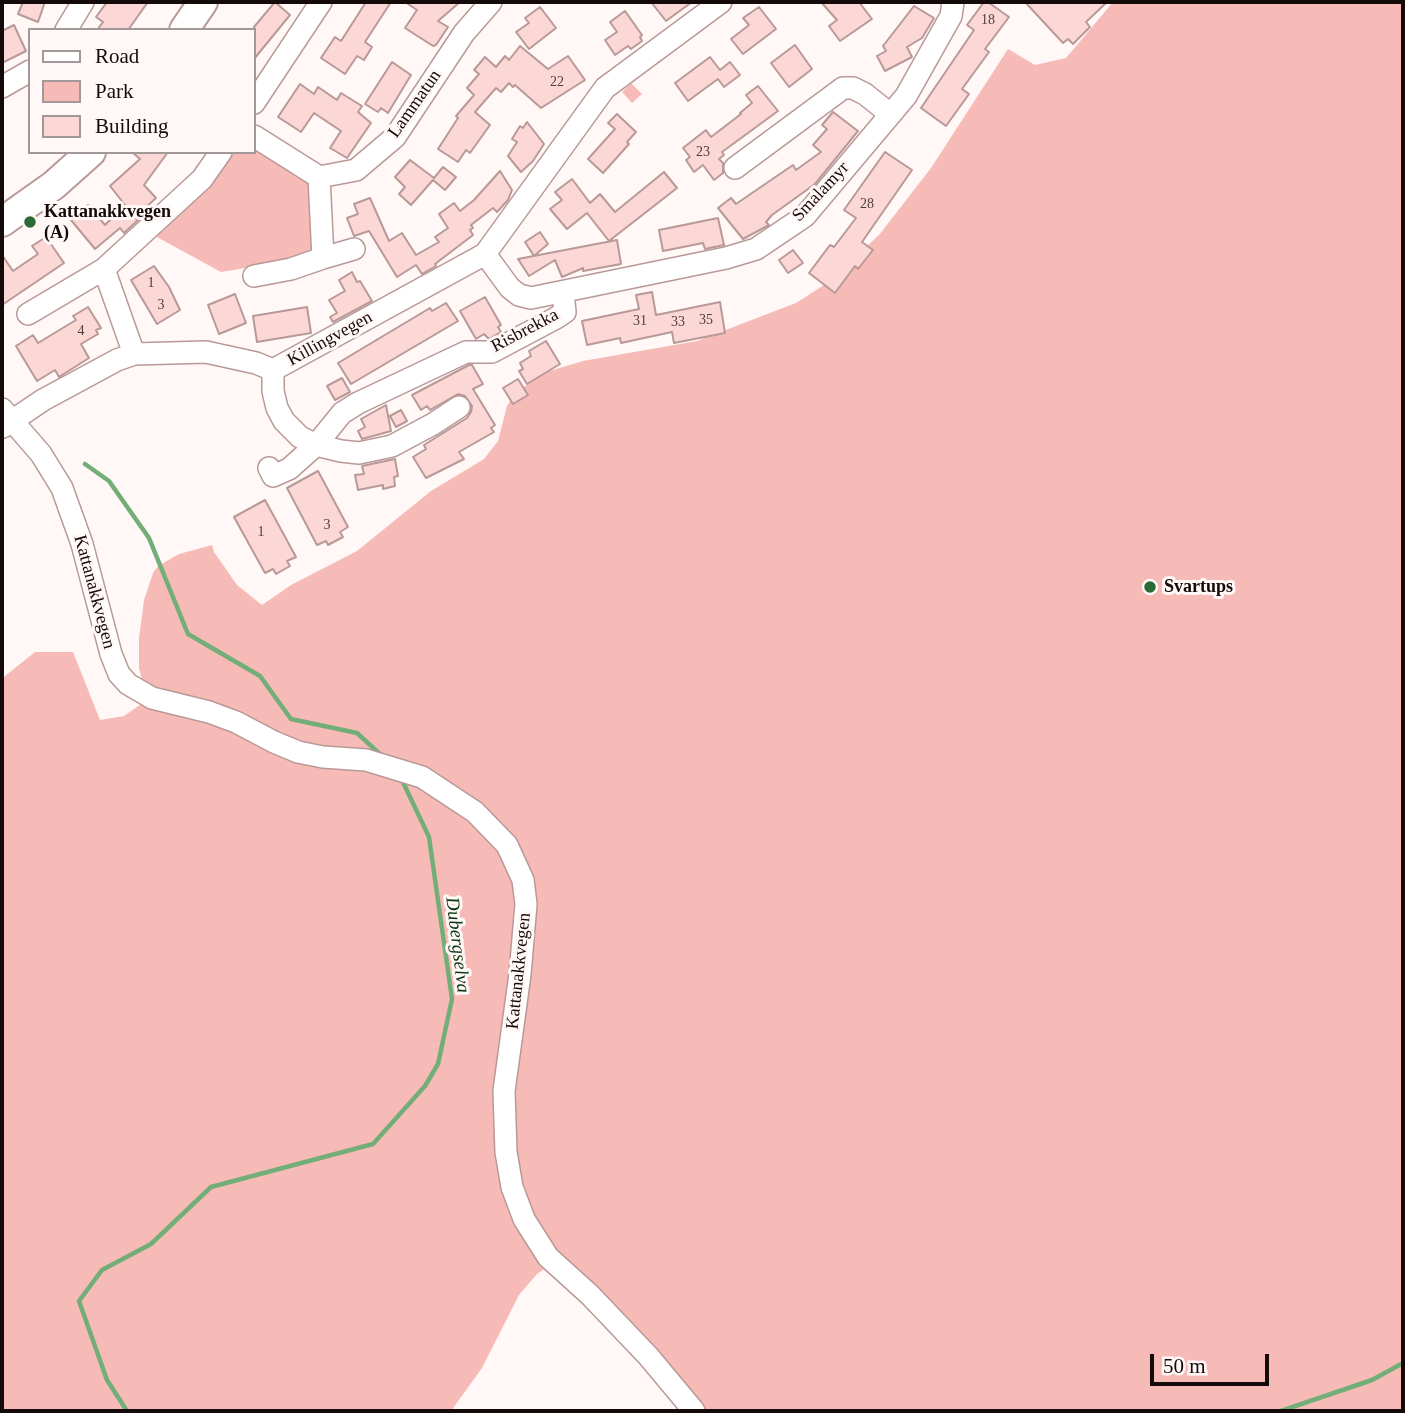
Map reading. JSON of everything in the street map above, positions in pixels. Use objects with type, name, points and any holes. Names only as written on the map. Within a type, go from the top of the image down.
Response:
[{"type":"main road","points":[[185,28],[203,2]]},
{"type":"main road","points":[[2,222],[54,184],[89,154]]},
{"type":"street","points":[[67,28],[83,2]]},
{"type":"street","points":[[256,100],[321,2]]},
{"type":"street","name":"Lammatun","points":[[319,177],[356,170],[396,137],[464,33],[491,2]]},
{"type":"street","name":"Killingvegen","points":[[5,419],[117,360],[134,354],[206,352],[256,363],[273,370],[485,254],[605,88],[721,2]]},
{"type":"street","name":"Smalamyr","points":[[740,254],[756,249],[805,216],[906,96],[951,16],[953,2]]},
{"type":"street","points":[[2,87],[28,72]]},
{"type":"street","points":[[735,168],[843,88],[853,88],[866,94],[890,114]]},
{"type":"street","points":[[256,137],[319,177],[323,258]]},
{"type":"street","points":[[28,314],[104,269],[202,179],[220,154]]},
{"type":"street","points":[[254,275],[291,269],[354,250]]},
{"type":"street","points":[[485,254],[510,288],[519,295],[531,298],[563,292]]},
{"type":"street","name":"Risbrekka","points":[[269,468],[273,476],[289,469],[316,445],[342,413],[358,403],[466,352],[492,352],[556,318],[565,312],[563,292],[740,254]]},
{"type":"street","points":[[104,269],[134,354]]},
{"type":"street","points":[[273,370],[273,391],[284,421],[300,437],[341,452],[359,453],[392,446],[459,407]]},
{"type":"street","name":"Kattanakkvegen","points":[[5,419],[41,454],[62,488],[82,544],[110,654],[119,674],[128,684],[152,698],[209,712],[236,722],[298,752],[366,760],[422,777],[475,812],[507,845],[523,880],[526,904],[520,974],[504,1091],[506,1152],[512,1187],[524,1219],[548,1257],[649,1357],[694,1411]]},
{"type":"green space","points":[[1113,2],[1403,2],[1403,1411],[696,1411],[552,1264],[537,1274],[519,1295],[482,1368],[451,1411],[2,1411],[2,681],[5,676],[35,652],[73,652],[100,720],[124,716],[147,700],[139,668],[139,638],[144,600],[158,566],[179,554],[212,545],[237,585],[262,605],[291,585],[357,551],[431,491],[484,459],[498,441],[507,406],[515,393],[546,372],[583,361],[697,341],[796,303],[827,283],[879,235],[931,168],[1008,49],[1035,65],[1066,58]]},
{"type":"green space","points":[[631,83],[642,94],[632,103],[622,92]]},
{"type":"green space","points":[[256,145],[314,184],[318,256],[221,272],[155,236],[230,154],[256,154]]},
{"type":"building","points":[[23,2],[45,2],[38,22],[18,14]]},
{"type":"building","points":[[107,2],[148,2],[129,28],[98,28],[103,22],[96,17]]},
{"type":"building","points":[[275,2],[290,15],[256,57],[254,27]]},
{"type":"building","points":[[366,2],[391,2],[365,42],[372,47],[364,60],[357,56],[345,74],[321,58],[335,37],[341,41]]},
{"type":"building","points":[[405,2],[460,2],[438,21],[448,27],[433,46],[405,28],[417,10]]},
{"type":"building","points":[[651,2],[692,2],[666,21]]},
{"type":"building","points":[[821,2],[859,2],[872,19],[840,41],[829,26],[837,20]]},
{"type":"building","points":[[984,2],[1009,17],[985,49],[989,52],[962,89],[969,94],[946,126],[921,108],[974,30],[967,25]]},
{"type":"building","points":[[1025,2],[1107,2],[1086,22],[1090,27],[1073,44],[1068,39],[1063,43]]},
{"type":"building","points":[[914,6],[934,18],[922,38],[907,47],[912,57],[885,71],[877,56],[886,51],[883,46]]},
{"type":"building","points":[[540,7],[556,28],[529,49],[516,32],[529,23],[525,18]]},
{"type":"building","points":[[759,7],[776,29],[743,54],[731,39],[749,25],[743,18]]},
{"type":"building","points":[[625,11],[642,35],[642,41],[615,55],[605,40],[617,32],[610,22]]},
{"type":"building","points":[[14,25],[26,51],[2,63],[2,31]]},
{"type":"building","points":[[795,45],[812,69],[789,87],[771,63]]},
{"type":"building","points":[[520,46],[548,69],[568,56],[585,80],[541,108],[515,85],[513,87],[509,83],[501,92],[496,88],[475,112],[490,125],[470,153],[466,150],[458,162],[438,149],[458,118],[456,116],[474,95],[467,88],[479,74],[474,70],[485,57],[496,67],[505,56],[509,60]]},
{"type":"building","points":[[710,57],[720,70],[730,62],[740,75],[724,87],[718,79],[688,101],[675,83]]},
{"type":"building","points":[[392,62],[411,75],[388,113],[381,108],[378,112],[365,104]]},
{"type":"building","points":[[300,84],[314,94],[318,87],[337,100],[341,93],[362,106],[358,112],[371,123],[347,158],[330,148],[341,131],[314,113],[301,132],[278,117]]},
{"type":"building","points":[[758,86],[778,111],[722,152],[724,155],[719,159],[723,163],[723,173],[714,180],[703,165],[694,172],[686,160],[690,157],[683,148],[706,130],[711,137],[741,114],[752,103],[746,95]]},
{"type":"building","points":[[833,112],[858,131],[815,184],[772,215],[766,222],[769,225],[743,239],[718,208],[731,198],[736,204],[793,165],[796,170],[821,152],[813,145],[827,129],[822,125]]},
{"type":"building","points":[[617,114],[636,132],[603,173],[588,159],[615,129],[608,123]]},
{"type":"building","points":[[527,122],[544,144],[533,161],[521,172],[508,156],[517,142],[512,139],[520,126],[523,128]]},
{"type":"building","points":[[885,152],[912,170],[862,242],[873,250],[858,269],[855,266],[835,293],[809,273],[830,245],[834,247],[856,218],[844,210]]},
{"type":"building","points":[[134,154],[167,154],[144,185],[156,198],[135,217],[138,220],[124,233],[120,228],[95,249],[71,220],[88,205],[105,225],[125,205],[110,186],[140,159]]},
{"type":"building","points":[[410,160],[434,178],[443,167],[456,177],[445,190],[433,180],[411,205],[399,194],[405,187],[395,177]]},
{"type":"building","points":[[500,171],[512,190],[508,200],[497,212],[493,208],[471,225],[473,235],[435,264],[436,266],[422,274],[416,265],[397,277],[369,231],[354,236],[347,218],[358,214],[354,204],[370,198],[389,241],[402,233],[416,255],[439,242],[435,237],[448,228],[439,214],[454,203],[460,211],[474,200]]},
{"type":"building","points":[[664,172],[677,188],[609,241],[587,213],[567,229],[550,209],[562,200],[555,192],[572,179],[590,203],[600,194],[615,212]]},
{"type":"building","points":[[718,218],[724,245],[705,249],[703,243],[663,251],[659,230]]},
{"type":"building","points":[[540,232],[548,244],[534,256],[525,242]]},
{"type":"building","points":[[46,237],[64,263],[2,305],[2,255],[13,271],[38,254],[32,246]]},
{"type":"building","points":[[617,240],[621,264],[583,271],[583,268],[562,277],[555,260],[529,276],[518,259]]},
{"type":"building","points":[[793,250],[803,263],[788,273],[779,260]]},
{"type":"building","points":[[154,266],[169,287],[180,310],[157,324],[131,280]]},
{"type":"building","points":[[352,272],[372,301],[333,322],[330,317],[337,313],[329,300],[345,291],[339,280]]},
{"type":"building","points":[[652,292],[656,315],[720,302],[725,333],[674,343],[672,332],[621,343],[620,338],[587,345],[582,321],[639,309],[636,295]]},
{"type":"building","points":[[235,294],[246,323],[219,334],[208,305]]},
{"type":"building","points":[[485,297],[501,325],[498,327],[501,332],[489,339],[484,334],[476,339],[460,311]]},
{"type":"building","points":[[446,303],[458,321],[351,384],[338,363],[430,308],[432,311]]},
{"type":"building","points":[[88,307],[101,328],[96,330],[98,334],[81,344],[89,358],[59,377],[55,370],[37,381],[16,346],[33,335],[38,343],[76,320],[73,316]]},
{"type":"building","points":[[307,307],[311,333],[257,342],[253,316]]},
{"type":"building","points":[[546,341],[560,364],[527,384],[519,371],[523,369],[520,363],[531,356],[529,351]]},
{"type":"building","points":[[472,365],[483,384],[473,389],[495,425],[491,428],[494,432],[459,452],[464,459],[426,478],[413,457],[426,449],[424,445],[467,418],[472,406],[465,396],[458,394],[430,410],[427,406],[421,410],[412,395]]},
{"type":"building","points":[[342,378],[350,392],[335,400],[327,386]]},
{"type":"building","points":[[518,379],[528,395],[513,404],[503,388]]},
{"type":"building","points":[[386,405],[391,431],[362,439],[358,431],[365,427],[361,419]]},
{"type":"building","points":[[401,410],[407,421],[396,427],[390,416]]},
{"type":"building","points":[[395,459],[398,476],[394,477],[395,486],[383,489],[383,485],[358,490],[355,475],[364,474],[362,466]]},
{"type":"building","points":[[318,471],[348,527],[340,532],[343,537],[328,545],[326,541],[317,545],[287,488]]},
{"type":"building","points":[[265,500],[296,557],[287,561],[290,566],[276,574],[273,569],[265,573],[234,517]]},
{"type":"waterway","name":"Dubergselva","points":[[85,464],[109,481],[149,538],[188,634],[260,676],[291,719],[357,733],[382,756]]},
{"type":"waterway","name":"Dubergselva","points":[[127,1411],[107,1380],[79,1301],[102,1270],[151,1244],[211,1187],[373,1144],[425,1086],[438,1064],[452,999],[429,837],[401,778]]},
{"type":"waterway","points":[[1281,1411],[1372,1380],[1403,1363]]},
{"type":"place","name":"Kattanakkvegen (A)","points":[[30,222]]},
{"type":"place","name":"Svartups","points":[[1150,587]]}]
